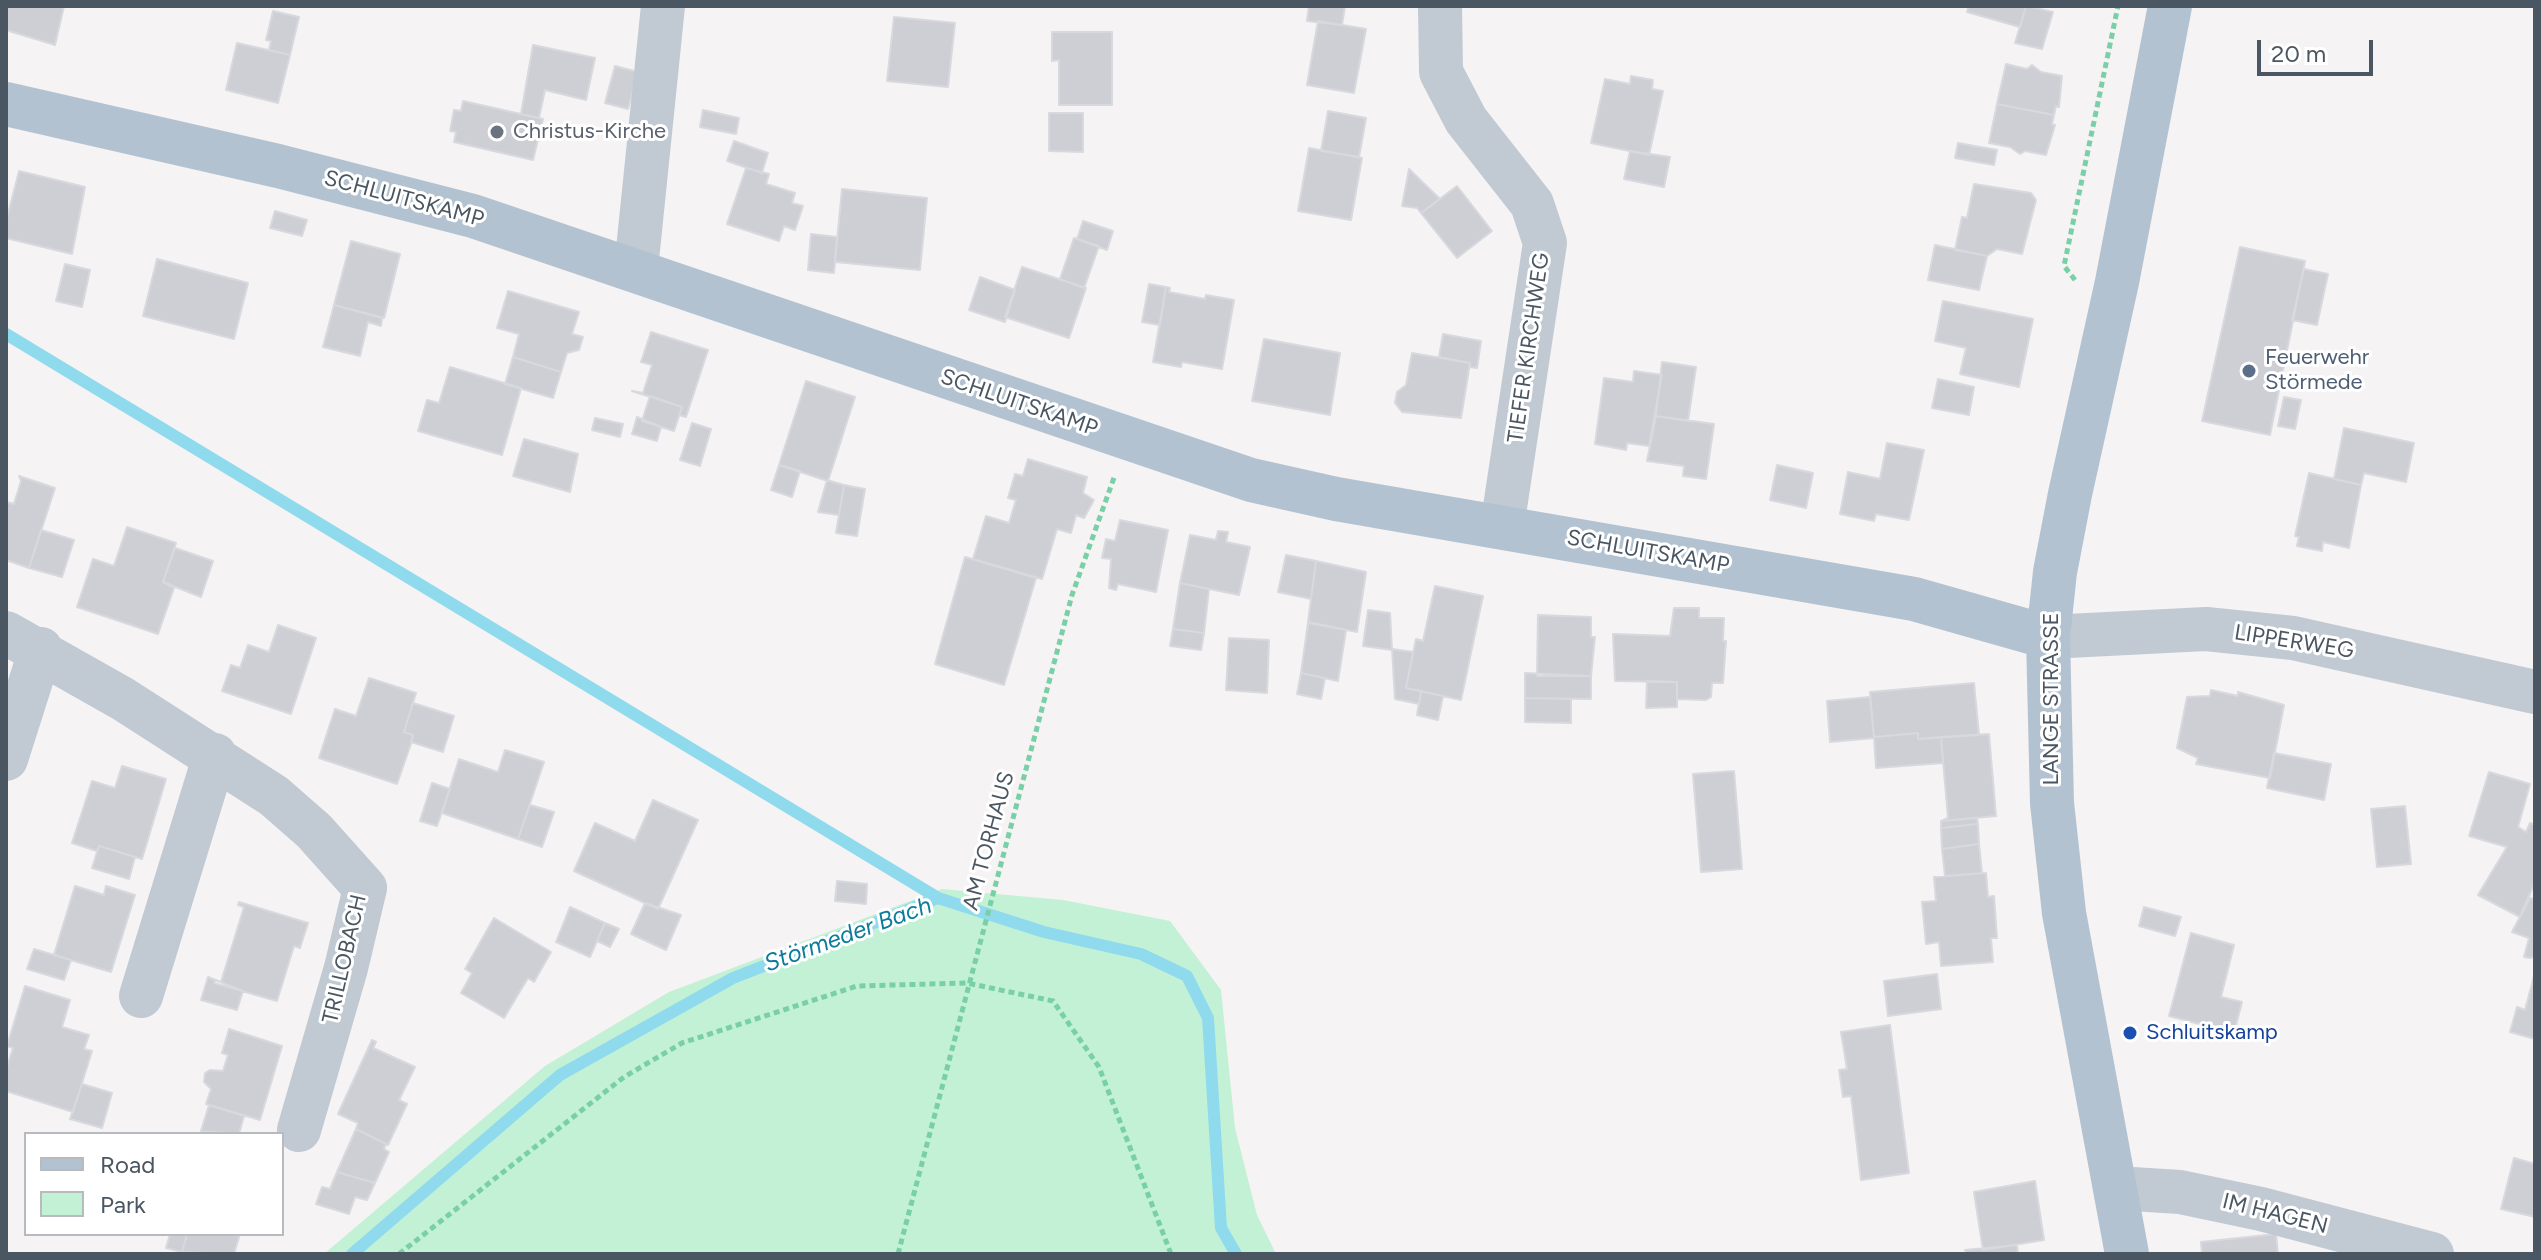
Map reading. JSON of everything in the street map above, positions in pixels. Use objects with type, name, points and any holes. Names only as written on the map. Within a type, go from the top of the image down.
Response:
[{"type":"main road","name":"LANGE STRASSE","points":[[2127,1254],[2064,913],[2052,803],[2048,637],[2055,572],[2170,6]]},
{"type":"main road","name":"SCHLUITSKAMP","points":[[6,104],[278,166],[473,216],[636,269],[1127,441],[1251,480],[1336,499],[1914,599],[2048,637]]},
{"type":"street","points":[[636,269],[663,6]]},
{"type":"street","name":"TIEFER KIRCHWEG","points":[[1440,6],[1441,72],[1466,120],[1532,204],[1545,243],[1502,527]]},
{"type":"street","name":"LIPPERWEG","points":[[2048,637],[2206,629],[2293,638],[2535,692]]},
{"type":"street","name":"TRILLOBACH","points":[[6,759],[23,641],[215,755],[274,796],[304,822],[365,888],[346,968],[299,1130]]},
{"type":"street","points":[[141,996],[215,755]]},
{"type":"street","name":"IM HAGEN","points":[[2116,1188],[2180,1192],[2261,1209],[2432,1254]]},
{"type":"path","points":[[2107,326],[2064,266],[2118,6]]},
{"type":"path","name":"AM TORHAUS","points":[[898,1254],[967,983],[1072,595],[1127,441]]},
{"type":"path","points":[[399,1254],[624,1077],[682,1043],[857,986],[967,983],[1053,1001],[1099,1067],[1171,1254]]},
{"type":"green space","points":[[942,889],[1063,900],[1170,921],[1221,990],[1235,1128],[1257,1215],[1276,1254],[324,1254],[545,1066],[669,992]]},
{"type":"building","points":[[6,6],[64,6],[55,45],[6,30]]},
{"type":"building","points":[[1309,6],[1345,6],[1342,25],[1307,21]]},
{"type":"building","points":[[1969,6],[2026,6],[2020,27],[1967,12]]},
{"type":"building","points":[[2026,6],[2053,12],[2042,49],[2015,43]]},
{"type":"building","points":[[273,11],[299,17],[290,55],[269,50],[271,41],[266,40]]},
{"type":"building","points":[[894,17],[955,23],[948,87],[887,81]]},
{"type":"building","points":[[1318,21],[1366,29],[1354,93],[1307,85]]},
{"type":"building","points":[[1052,32],[1112,32],[1112,105],[1059,105],[1059,60],[1052,61]]},
{"type":"building","points":[[237,43],[290,55],[278,103],[226,90]]},
{"type":"building","points":[[533,45],[595,58],[586,100],[545,90],[539,118],[521,114]]},
{"type":"building","points":[[2006,64],[2027,69],[2032,65],[2041,72],[2062,76],[2059,107],[2056,106],[2054,115],[1997,104]]},
{"type":"building","points":[[615,66],[638,72],[628,109],[605,103]]},
{"type":"building","points":[[1631,76],[1653,80],[1652,89],[1663,91],[1649,155],[1591,143],[1605,79],[1630,84]]},
{"type":"building","name":"Christus-Kirche","points":[[463,101],[543,119],[533,160],[454,142],[456,132],[450,131],[454,110],[461,111]]},
{"type":"building","points":[[1997,104],[2054,115],[2052,124],[2055,125],[2046,155],[2025,151],[2020,154],[2010,147],[1989,143]]},
{"type":"building","points":[[703,110],[739,118],[736,134],[700,127]]},
{"type":"building","points":[[1328,111],[1366,118],[1359,157],[1321,151]]},
{"type":"building","points":[[1049,113],[1083,113],[1083,152],[1049,151]]},
{"type":"building","points":[[734,141],[768,153],[762,173],[727,161]]},
{"type":"building","points":[[1958,143],[1997,150],[1994,165],[1955,158]]},
{"type":"building","points":[[1309,148],[1362,158],[1351,220],[1298,211]]},
{"type":"building","points":[[1630,151],[1670,157],[1664,187],[1624,179]]},
{"type":"building","points":[[746,168],[769,174],[766,184],[795,193],[792,203],[803,206],[795,230],[784,226],[779,241],[727,224]]},
{"type":"building","points":[[1409,169],[1440,199],[1421,213],[1417,208],[1402,206]]},
{"type":"building","points":[[19,171],[85,187],[72,254],[6,238],[6,222]]},
{"type":"building","points":[[1974,184],[2031,193],[2036,200],[2022,254],[1997,249],[1987,256],[1955,250],[1962,217],[1967,218]]},
{"type":"building","points":[[1457,186],[1492,231],[1457,258],[1421,213]]},
{"type":"building","points":[[842,189],[927,198],[920,270],[835,262]]},
{"type":"building","points":[[275,211],[307,220],[302,236],[270,228]]},
{"type":"building","points":[[1083,221],[1113,231],[1107,250],[1077,239]]},
{"type":"building","points":[[811,234],[837,237],[834,273],[808,270]]},
{"type":"building","points":[[1074,238],[1099,246],[1084,288],[1060,279]]},
{"type":"building","points":[[351,241],[400,254],[384,318],[334,305]]},
{"type":"building","points":[[1935,245],[1987,256],[1979,290],[1928,280]]},
{"type":"building","name":"Feuerwehr Störmede","points":[[2240,247],[2305,261],[2270,435],[2202,421]]},
{"type":"building","points":[[157,259],[248,283],[234,339],[143,316]]},
{"type":"building","points":[[65,264],[90,270],[82,307],[56,301]]},
{"type":"building","points":[[1022,267],[1086,288],[1069,338],[1005,317]]},
{"type":"building","points":[[2304,269],[2328,274],[2317,325],[2292,320]]},
{"type":"building","points":[[980,277],[1015,290],[1005,322],[969,310]]},
{"type":"building","points":[[1149,284],[1166,287],[1160,325],[1142,322]]},
{"type":"building","points":[[1166,287],[1170,288],[1169,292],[1205,299],[1206,295],[1234,300],[1222,369],[1182,362],[1181,367],[1153,362]]},
{"type":"building","points":[[508,291],[579,312],[572,334],[583,337],[579,350],[567,353],[561,372],[513,357],[519,334],[497,328]]},
{"type":"building","points":[[1943,301],[2033,319],[2019,387],[1960,374],[1966,348],[1935,341]]},
{"type":"building","points":[[334,305],[382,318],[381,326],[368,322],[360,356],[323,347]]},
{"type":"building","points":[[651,332],[708,350],[686,417],[679,415],[682,407],[632,391],[643,393],[652,365],[641,362]]},
{"type":"building","points":[[1443,334],[1481,341],[1477,368],[1469,367],[1470,363],[1439,357]]},
{"type":"building","points":[[1264,339],[1340,353],[1330,415],[1252,401]]},
{"type":"building","points":[[1412,353],[1470,363],[1461,418],[1402,412],[1395,403],[1397,392],[1406,385]]},
{"type":"building","points":[[513,357],[561,372],[553,398],[505,384]]},
{"type":"building","points":[[1662,362],[1696,367],[1688,421],[1656,416]]},
{"type":"building","points":[[450,367],[521,388],[502,455],[418,431],[427,400],[439,403]]},
{"type":"building","points":[[1634,371],[1662,375],[1649,446],[1627,443],[1626,450],[1595,444],[1604,378],[1633,382]]},
{"type":"building","points":[[1938,379],[1974,387],[1969,415],[1932,408]]},
{"type":"building","points":[[806,381],[855,397],[828,481],[779,465]]},
{"type":"building","points":[[650,396],[682,407],[674,431],[642,421]]},
{"type":"building","points":[[2284,397],[2301,400],[2295,429],[2278,426]]},
{"type":"building","points":[[1656,416],[1714,424],[1706,479],[1683,476],[1684,466],[1647,461]]},
{"type":"building","points":[[637,417],[661,427],[657,441],[632,434]]},
{"type":"building","points":[[595,418],[623,424],[620,437],[592,430]]},
{"type":"building","points":[[692,423],[711,429],[700,466],[680,460]]},
{"type":"building","points":[[2344,428],[2414,443],[2406,482],[2364,473],[2361,485],[2334,479]]},
{"type":"building","points":[[524,439],[578,454],[570,492],[513,476]]},
{"type":"building","points":[[1887,443],[1924,450],[1909,520],[1876,514],[1874,521],[1840,514],[1848,472],[1880,479]]},
{"type":"building","points":[[1028,459],[1087,477],[1083,493],[1094,500],[1084,518],[1076,515],[1071,533],[1057,529],[1042,579],[973,559],[986,516],[1009,523],[1016,500],[1008,498],[1015,474],[1023,476]]},
{"type":"building","points":[[779,465],[800,471],[792,497],[771,490]]},
{"type":"building","points":[[1777,465],[1813,473],[1806,508],[1770,500]]},
{"type":"building","points":[[2309,473],[2361,485],[2349,548],[2323,542],[2322,551],[2297,546],[2299,537],[2295,536]]},
{"type":"building","points":[[19,476],[55,488],[29,568],[6,560],[6,502],[14,504],[21,481]]},
{"type":"building","points":[[827,480],[844,485],[839,515],[818,512]]},
{"type":"building","points":[[844,485],[865,489],[857,536],[836,533]]},
{"type":"building","points":[[1120,520],[1168,530],[1156,592],[1118,584],[1116,590],[1109,588],[1111,559],[1102,558],[1106,539],[1115,541]]},
{"type":"building","points":[[127,527],[176,543],[163,582],[174,588],[158,634],[77,607],[93,559],[114,566]]},
{"type":"building","points":[[41,530],[74,540],[62,577],[29,568]]},
{"type":"building","points":[[1218,531],[1228,532],[1226,542],[1250,547],[1239,595],[1180,583],[1190,535],[1216,540]]},
{"type":"building","points":[[175,548],[213,561],[201,597],[163,582]]},
{"type":"building","points":[[1286,555],[1316,561],[1311,599],[1278,592]]},
{"type":"building","points":[[965,557],[1036,578],[1004,685],[935,664]]},
{"type":"building","points":[[1316,561],[1366,572],[1357,632],[1308,622]]},
{"type":"building","points":[[1180,583],[1209,589],[1204,633],[1173,629]]},
{"type":"building","points":[[1435,586],[1483,596],[1461,700],[1406,688],[1416,639],[1423,641]]},
{"type":"building","points":[[1674,608],[1699,608],[1699,618],[1724,618],[1723,683],[1712,683],[1711,697],[1706,700],[1677,699],[1677,682],[1615,681],[1613,634],[1670,636]]},
{"type":"building","points":[[1368,610],[1390,613],[1392,650],[1363,646]]},
{"type":"building","points":[[1538,615],[1591,617],[1591,637],[1595,637],[1591,676],[1537,676]]},
{"type":"building","points":[[1308,623],[1346,630],[1338,681],[1301,673]]},
{"type":"building","points":[[278,625],[316,638],[291,714],[222,691],[231,665],[240,668],[248,645],[269,652]]},
{"type":"building","points":[[1173,629],[1204,633],[1201,650],[1170,646]]},
{"type":"building","points":[[1229,638],[1269,640],[1267,693],[1226,690]]},
{"type":"building","points":[[1392,649],[1413,652],[1406,688],[1421,691],[1419,704],[1395,699]]},
{"type":"building","points":[[1301,673],[1325,678],[1321,699],[1297,694]]},
{"type":"building","points":[[1525,673],[1591,676],[1591,699],[1525,698]]},
{"type":"building","points":[[369,678],[416,693],[404,732],[413,735],[412,741],[397,784],[319,758],[335,709],[356,716]]},
{"type":"building","points":[[1647,681],[1677,682],[1677,707],[1646,708]]},
{"type":"building","points":[[1974,683],[1979,735],[1918,739],[1918,733],[1874,737],[1870,692]]},
{"type":"building","points":[[2211,690],[2238,696],[2238,692],[2284,705],[2270,778],[2196,764],[2198,758],[2177,748],[2187,697],[2210,696]]},
{"type":"building","points":[[1421,691],[1443,696],[1438,720],[1417,715]]},
{"type":"building","points":[[1870,697],[1874,738],[1830,742],[1827,701]]},
{"type":"building","points":[[1525,698],[1571,699],[1571,723],[1525,722]]},
{"type":"building","points":[[413,703],[454,716],[443,752],[411,742],[413,735],[404,732]]},
{"type":"building","points":[[1918,733],[1918,739],[1941,737],[1943,763],[1876,768],[1874,737]]},
{"type":"building","points":[[1989,734],[1996,816],[1941,821],[1948,818],[1941,737]]},
{"type":"building","points":[[505,750],[544,762],[518,839],[442,813],[459,759],[498,772]]},
{"type":"building","points":[[2274,753],[2331,764],[2324,800],[2267,788]]},
{"type":"building","points":[[122,766],[166,779],[142,859],[99,846],[97,851],[72,843],[92,781],[115,788]]},
{"type":"building","points":[[1734,771],[1742,869],[1701,872],[1693,774]]},
{"type":"building","points":[[2489,772],[2530,784],[2518,827],[2526,832],[2530,823],[2535,825],[2535,882],[2520,917],[2478,895],[2507,847],[2469,836]]},
{"type":"building","points":[[432,783],[450,789],[437,826],[420,821]]},
{"type":"building","points":[[653,800],[698,820],[658,909],[574,871],[595,823],[635,841]]},
{"type":"building","points":[[530,805],[554,812],[542,847],[518,839]]},
{"type":"building","points":[[2405,806],[2411,864],[2377,867],[2371,809]]},
{"type":"building","points":[[1977,818],[1978,824],[1941,828],[1941,821]]},
{"type":"building","points":[[1978,824],[1979,844],[1942,849],[1941,828]]},
{"type":"building","points":[[1979,844],[1982,873],[1945,876],[1942,849]]},
{"type":"building","points":[[99,846],[135,857],[129,879],[92,868]]},
{"type":"building","points":[[1986,873],[1988,897],[1994,896],[1997,938],[1991,938],[1993,962],[1941,966],[1939,942],[1926,944],[1922,902],[1936,901],[1934,877]]},
{"type":"building","points":[[837,881],[867,884],[866,904],[835,901]]},
{"type":"building","points":[[75,886],[104,895],[106,886],[135,895],[111,972],[54,955]]},
{"type":"building","points":[[2530,898],[2535,900],[2535,957],[2530,958],[2524,957],[2529,938],[2512,932]]},
{"type":"building","points":[[239,902],[308,923],[300,948],[294,946],[277,1001],[214,983],[215,980],[221,982],[244,907],[238,905]]},
{"type":"building","points":[[645,903],[681,915],[666,950],[631,934]]},
{"type":"building","points":[[570,907],[605,923],[590,957],[556,942]]},
{"type":"building","points":[[2144,907],[2181,917],[2175,936],[2139,926]]},
{"type":"building","points":[[494,918],[551,952],[534,982],[528,978],[504,1018],[461,993],[472,973],[465,969]]},
{"type":"building","points":[[605,923],[619,929],[610,947],[597,941]]},
{"type":"building","points":[[2191,933],[2234,945],[2221,997],[2242,1002],[2234,1033],[2169,1016]]},
{"type":"building","points":[[34,949],[71,960],[64,980],[27,969]]},
{"type":"building","points":[[2535,972],[2535,1039],[2510,1032],[2517,1007],[2525,1010]]},
{"type":"building","points":[[1937,974],[1941,1009],[1888,1016],[1884,981]]},
{"type":"building","points":[[208,977],[243,991],[237,1010],[201,1000]]},
{"type":"building","points":[[25,986],[70,1000],[62,1027],[89,1035],[84,1049],[92,1051],[73,1112],[6,1091],[6,1070],[13,1048],[7,1046]]},
{"type":"building","points":[[1890,1025],[1909,1173],[1861,1180],[1851,1096],[1843,1097],[1839,1070],[1847,1069],[1841,1032]]},
{"type":"building","points":[[229,1029],[282,1046],[260,1120],[206,1104],[211,1089],[204,1082],[205,1073],[210,1070],[223,1071],[228,1055],[222,1053]]},
{"type":"building","points":[[372,1040],[376,1042],[373,1048],[415,1067],[399,1100],[407,1104],[388,1145],[356,1129],[358,1123],[338,1114]]},
{"type":"building","points":[[82,1084],[112,1093],[102,1128],[70,1119]]},
{"type":"building","points":[[209,1105],[244,1116],[240,1132],[201,1131]]},
{"type":"building","points":[[356,1129],[386,1144],[384,1149],[389,1152],[375,1183],[337,1172]]},
{"type":"building","points":[[2514,1158],[2535,1164],[2535,1217],[2501,1209]]},
{"type":"building","points":[[337,1172],[375,1183],[367,1200],[355,1197],[349,1214],[316,1204],[322,1187],[330,1189]]},
{"type":"building","points":[[2035,1181],[2044,1240],[1983,1250],[1974,1192]]},
{"type":"building","points":[[2276,1234],[2278,1254],[2202,1254],[2201,1242]]},
{"type":"building","points":[[169,1236],[186,1236],[182,1252],[166,1248]]},
{"type":"building","points":[[186,1236],[239,1236],[234,1254],[182,1252]]},
{"type":"building","points":[[2017,1245],[2018,1254],[1966,1253],[1965,1250]]},
{"type":"waterway","points":[[6,334],[938,898]]},
{"type":"waterway","name":"Störmeder Bach","points":[[352,1254],[560,1075],[733,978],[938,898],[1044,932],[1141,954],[1187,976],[1208,1018],[1221,1228],[1236,1254]]},
{"type":"place","name":"Christus-Kirche","points":[[497,132]]},
{"type":"place","name":"Feuerwehr Störmede","points":[[2249,371]]},
{"type":"place","name":"Schluitskamp","points":[[2130,1033]]}]
